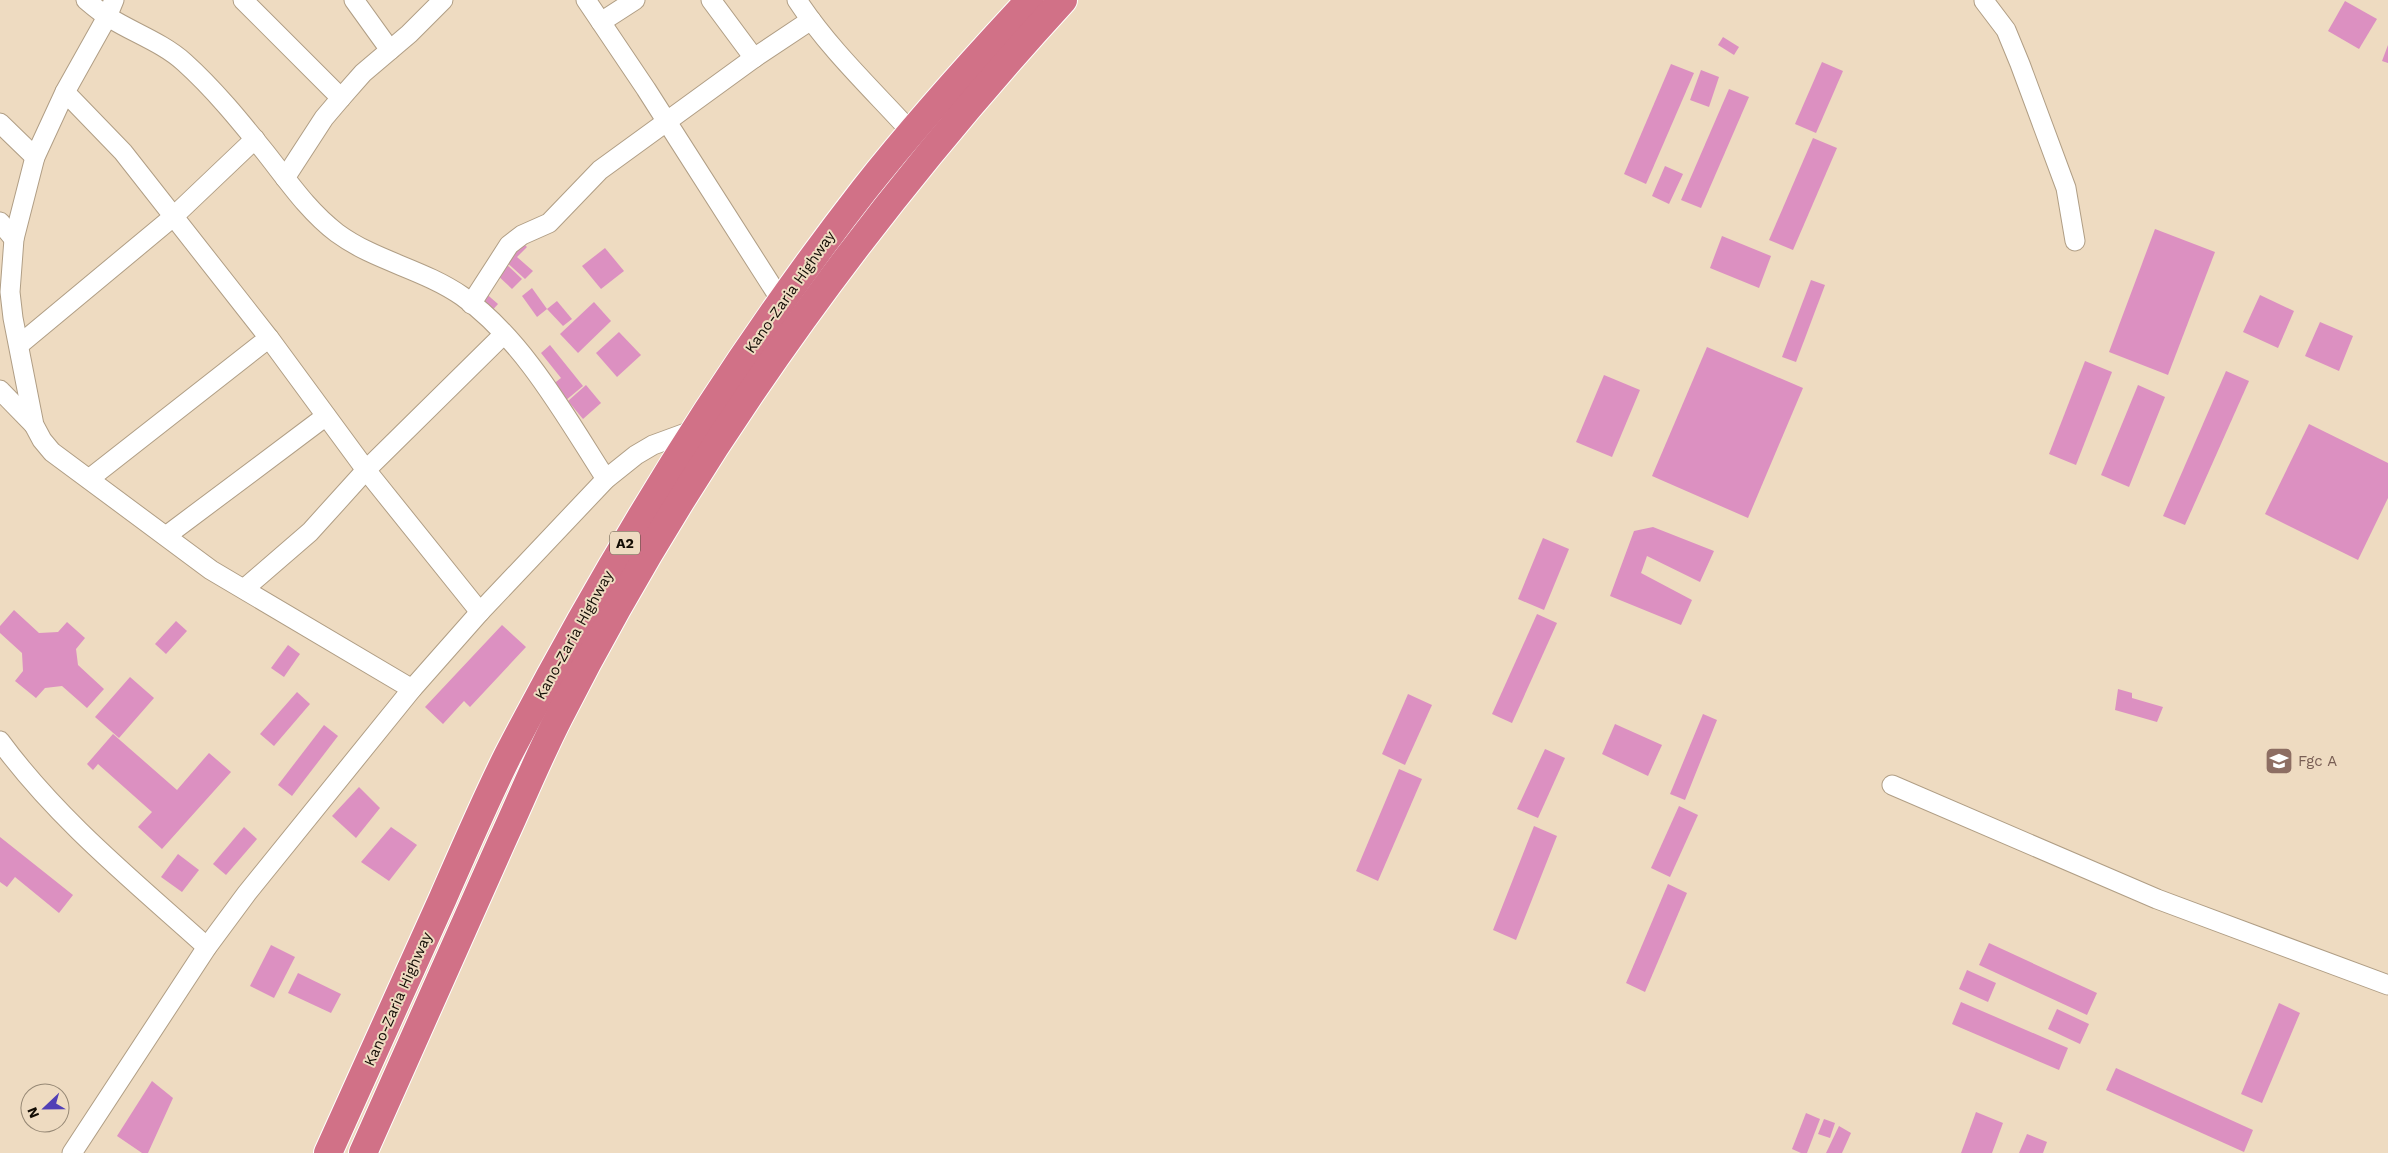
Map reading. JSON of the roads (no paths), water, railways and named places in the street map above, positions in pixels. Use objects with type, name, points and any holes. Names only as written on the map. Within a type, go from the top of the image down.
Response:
[{"type":"highway","name":"Kano-Zaria Highway","points":[[328,1153],[507,758],[578,626],[694,430],[782,302],[866,188],[1030,0]]},
{"type":"highway","name":"Kano-Zaria Highway","points":[[363,1153],[557,720],[652,548],[763,373],[826,286],[944,137],[1063,0]]},
{"type":"street","points":[[86,0],[111,9],[184,62],[235,115],[308,207],[338,233],[361,248],[435,280],[487,317],[549,392],[606,479]]},
{"type":"street","points":[[243,0],[341,98]]},
{"type":"street","points":[[354,0],[390,50]]},
{"type":"street","points":[[586,0],[782,302]]},
{"type":"street","points":[[601,22],[635,0]]},
{"type":"street","points":[[711,0],[754,58]]},
{"type":"street","points":[[797,0],[810,20],[912,133]]},
{"type":"street","points":[[1986,0],[2006,30],[2066,188],[2075,241]]},
{"type":"street","points":[[285,178],[324,118],[341,98],[364,73],[441,1]]},
{"type":"street","points":[[34,425],[10,292],[14,239],[35,157],[65,92],[111,9]]},
{"type":"street","points":[[471,304],[510,245],[522,235],[548,223],[600,170],[754,58],[810,20]]},
{"type":"street","points":[[65,92],[123,152],[269,338],[366,470],[480,612]]},
{"type":"street","points":[[0,123],[35,157]]},
{"type":"street","points":[[19,345],[173,217],[255,139]]},
{"type":"street","points":[[0,222],[14,239]]},
{"type":"street","points":[[244,589],[310,532],[366,470],[503,335]]},
{"type":"street","points":[[89,479],[269,338]]},
{"type":"street","points":[[0,390],[34,425],[42,440],[52,452],[212,570],[412,689]]},
{"type":"street","points":[[166,536],[326,416]]},
{"type":"street","points":[[72,1153],[207,947],[247,894],[412,689],[480,612],[606,479],[636,455],[653,445],[694,430]]},
{"type":"street","points":[[0,741],[27,777],[74,825],[207,947]]},
{"type":"street","points":[[1892,785],[2157,899],[2388,986]]},
{"type":"place","name":"Fgc A","points":[[2279,761]]}]
